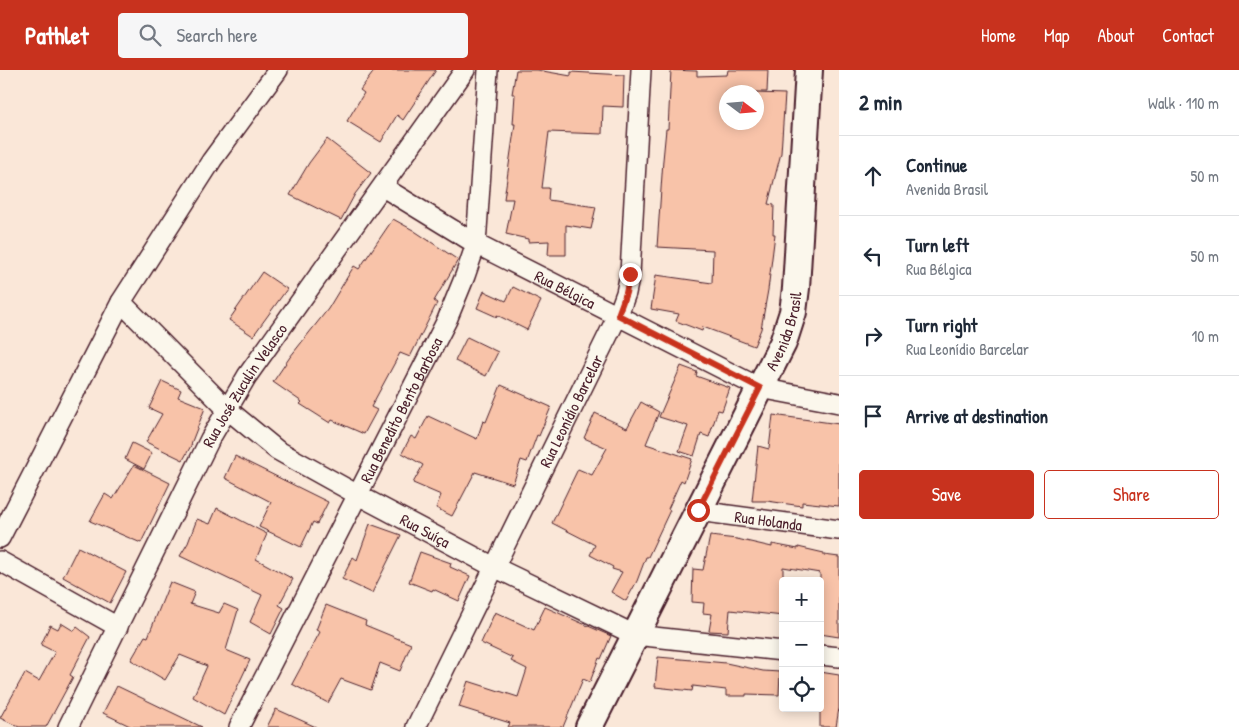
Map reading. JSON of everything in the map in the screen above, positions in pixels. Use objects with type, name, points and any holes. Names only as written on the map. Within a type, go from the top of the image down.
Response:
[{"type":"street","points":[[0,538],[121,302],[212,160],[278,70]]},
{"type":"street","name":"Rua José Zuculin Velasco","points":[[68,727],[227,408],[247,376],[465,70]]},
{"type":"street","name":"Rua Benedito Bento Barbosa","points":[[239,727],[447,320],[465,276],[476,244],[488,70]]},
{"type":"street","name":"Rua Leonídio Barcelar","points":[[416,727],[618,315],[626,293],[630,274],[641,70]]},
{"type":"street","name":"Avenida Brasil","points":[[589,727],[760,388],[782,343],[793,312],[809,70]]},
{"type":"street","name":"Rua Bélgica","points":[[383,187],[476,244],[760,388],[839,403]]},
{"type":"street","name":"Rua Suíça","points":[[121,302],[227,408],[277,450],[358,495],[494,567],[635,636],[779,651]]},
{"type":"street","name":"Rua Holanda","points":[[698,510],[839,530]]},
{"type":"street","points":[[0,561],[118,627]]},
{"type":"street","points":[[824,655],[839,657]]},
{"type":"building","points":[[375,70],[436,70],[403,120],[397,115],[381,142],[347,121],[364,93],[360,90]]},
{"type":"building","points":[[516,70],[537,70],[571,76],[571,72],[624,75],[623,107],[603,106],[602,134],[549,132],[542,188],[549,188],[548,200],[596,207],[591,229],[566,225],[566,255],[548,255],[549,241],[528,242],[528,239],[506,234],[513,199],[504,199],[515,124],[513,124],[515,94],[512,94]]},
{"type":"building","points":[[671,70],[697,71],[697,76],[727,75],[728,70],[768,70],[767,92],[764,92],[764,85],[719,85],[719,130],[764,130],[764,93],[785,94],[781,153],[768,204],[774,205],[773,234],[775,234],[761,329],[754,346],[703,327],[702,331],[676,321],[679,314],[651,309],[656,275],[712,283],[713,250],[657,247],[663,160],[666,129],[668,129]]},
{"type":"building","points":[[327,139],[371,173],[355,194],[341,220],[290,195],[309,163]]},
{"type":"building","points":[[393,219],[458,260],[434,301],[437,303],[410,357],[400,353],[371,407],[377,410],[364,434],[332,420],[330,423],[300,404],[302,402],[273,382],[328,309],[354,266],[359,269]]},
{"type":"building","points":[[262,272],[287,289],[253,336],[229,320]]},
{"type":"building","points":[[513,287],[541,301],[527,330],[497,315],[497,317],[477,308],[484,291],[506,301]]},
{"type":"building","points":[[467,337],[498,352],[486,376],[455,361]]},
{"type":"building","points":[[681,366],[697,372],[696,376],[730,388],[722,411],[718,410],[709,437],[701,434],[694,456],[679,451],[688,426],[659,417]]},
{"type":"building","points":[[162,381],[181,390],[178,397],[205,408],[192,444],[183,460],[146,442],[162,414],[149,408]]},
{"type":"building","points":[[501,385],[551,407],[539,436],[537,435],[527,462],[521,460],[513,484],[475,472],[452,516],[436,508],[441,495],[413,483],[423,465],[402,453],[411,436],[416,439],[428,416],[477,439],[483,421],[486,422]]},
{"type":"building","points":[[641,402],[659,412],[646,444],[692,459],[684,482],[681,480],[668,509],[670,510],[626,601],[611,592],[622,572],[612,569],[613,567],[590,555],[595,545],[552,523],[578,469],[592,475],[607,448],[584,438],[595,413],[627,428]]},
{"type":"building","points":[[773,415],[839,424],[839,506],[802,502],[802,506],[752,501],[758,446],[769,449]]},
{"type":"building","points":[[132,443],[152,453],[144,469],[125,459]]},
{"type":"building","points":[[235,456],[328,502],[317,524],[313,522],[301,547],[259,527],[271,502],[225,478]]},
{"type":"building","points":[[134,465],[170,483],[141,543],[90,521],[105,494],[113,499]]},
{"type":"building","points":[[217,508],[267,534],[256,559],[293,579],[279,605],[284,608],[271,634],[250,622],[262,595],[180,556],[188,543],[197,519],[210,524]]},
{"type":"building","points":[[370,524],[401,535],[372,593],[342,579],[353,557],[357,560]]},
{"type":"building","points":[[710,536],[737,539],[772,547],[772,544],[798,549],[798,547],[824,553],[824,555],[839,557],[839,637],[824,635],[824,577],[820,577],[820,573],[783,567],[783,577],[779,577],[779,616],[730,610],[728,632],[709,631],[712,614],[703,613],[704,603],[692,602],[693,569],[703,570]]},
{"type":"building","points":[[78,547],[126,572],[110,603],[63,577]]},
{"type":"building","points":[[420,552],[451,563],[450,567],[470,576],[459,601],[433,589],[432,591],[409,582]]},
{"type":"building","points":[[170,582],[195,592],[190,604],[219,613],[224,604],[238,610],[226,650],[250,660],[224,715],[193,697],[207,666],[180,655],[165,680],[131,660],[145,636],[148,637]]},
{"type":"building","points":[[326,605],[366,621],[365,625],[411,644],[400,671],[380,663],[371,690],[341,679],[328,703],[292,684],[320,632],[316,630]]},
{"type":"building","points":[[545,607],[611,636],[601,659],[599,658],[590,682],[583,679],[563,727],[508,727],[510,723],[459,707],[468,681],[518,697],[527,669],[511,661],[513,658],[481,643],[495,612],[534,630]]},
{"type":"building","points":[[61,623],[74,631],[77,627],[90,637],[70,675],[73,677],[46,727],[19,727],[0,718],[25,673],[39,681],[55,652],[41,645],[50,625],[58,629]]},
{"type":"building","points":[[658,657],[726,663],[763,671],[779,672],[779,695],[746,694],[746,696],[726,696],[726,690],[693,686],[692,691],[655,687]]},
{"type":"building","points":[[824,673],[839,675],[839,708],[836,727],[820,727],[820,712],[824,712]]},
{"type":"building","points":[[117,686],[202,727],[132,727],[103,713]]},
{"type":"building","points":[[276,709],[316,727],[267,727]]},
{"type":"route","points":[[630,274],[618,315],[760,388],[698,510]]}]
